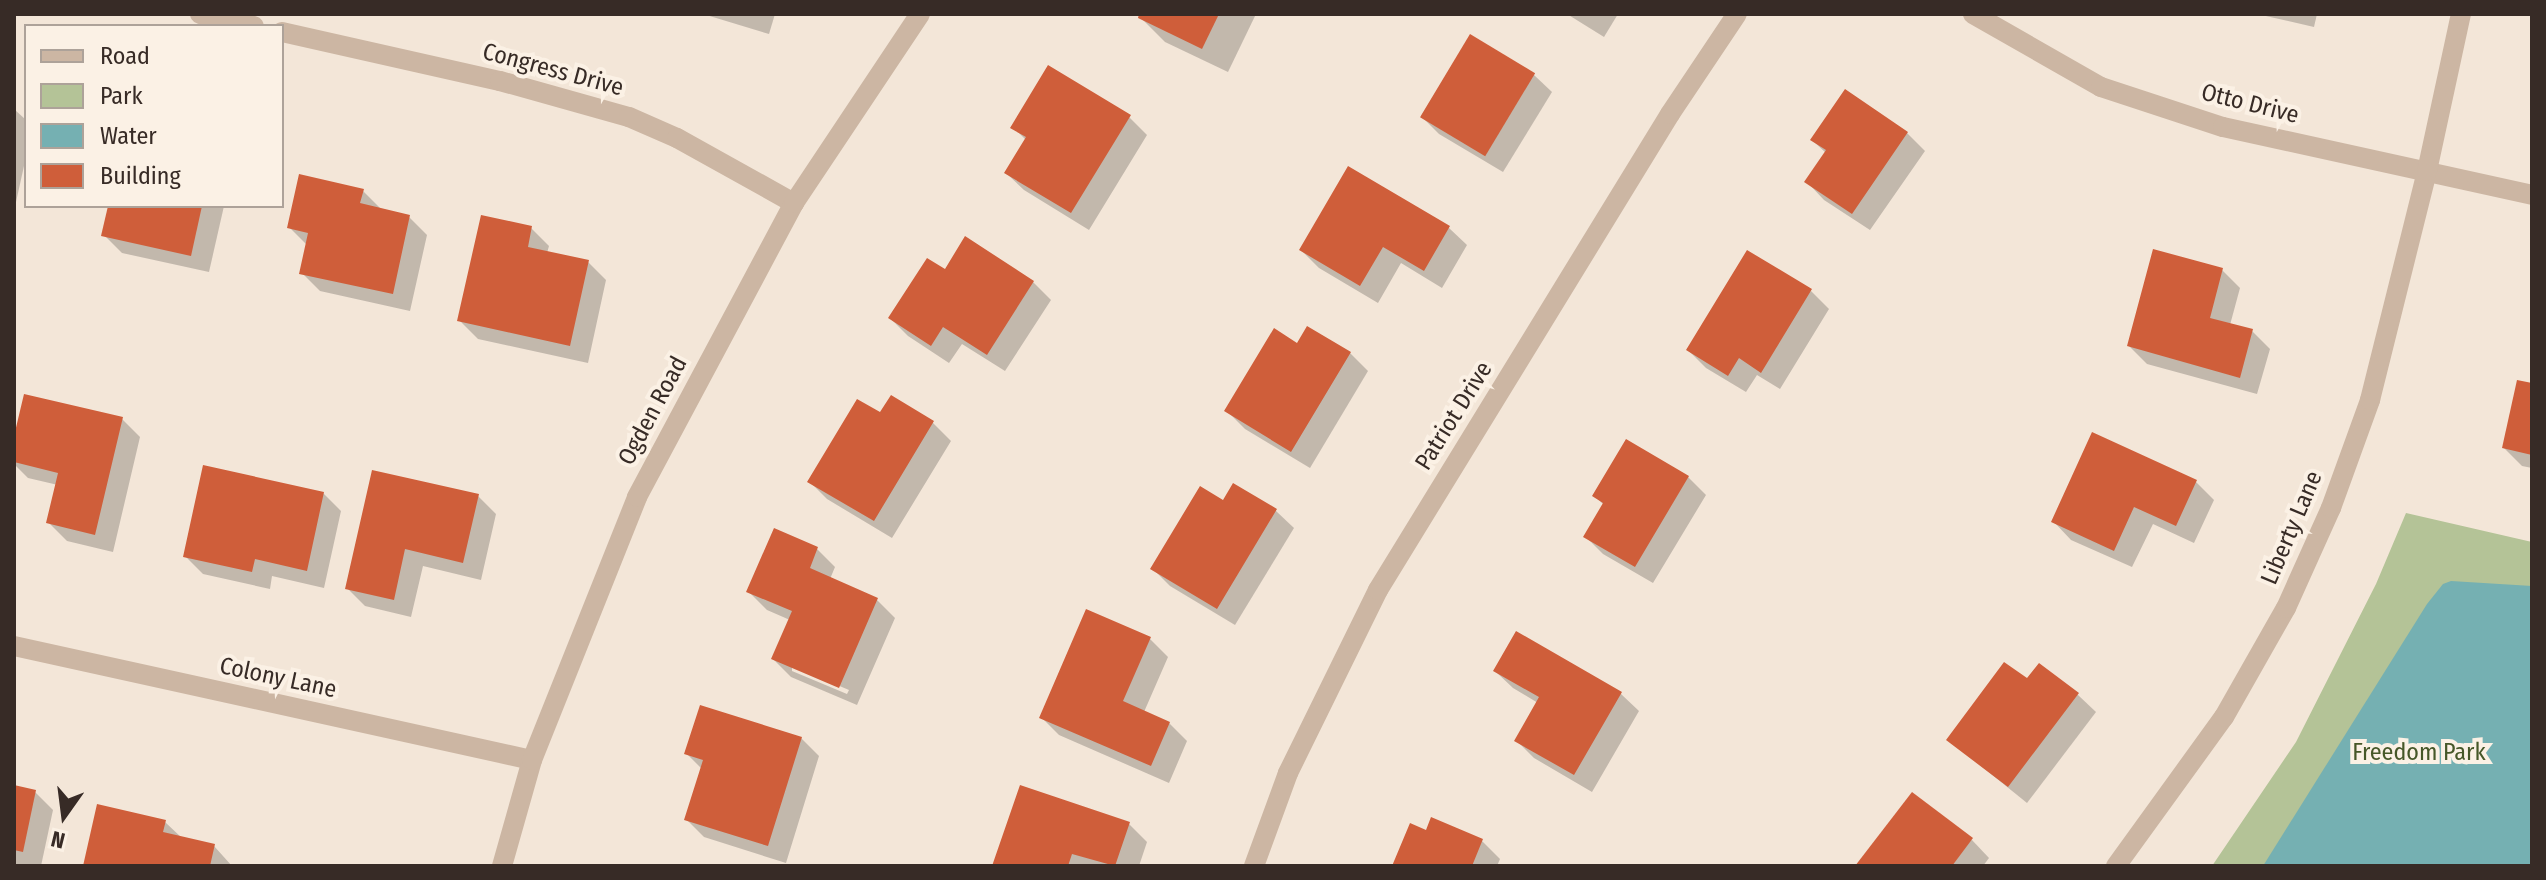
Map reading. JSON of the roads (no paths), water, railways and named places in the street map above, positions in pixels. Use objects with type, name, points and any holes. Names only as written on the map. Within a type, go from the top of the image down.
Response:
[{"type":"street","points":[[200,14],[245,24]]},
{"type":"street","name":"Ogden Road","points":[[502,866],[532,760],[637,497],[794,203],[920,14]]},
{"type":"street","name":"Patriot Drive","points":[[1254,866],[1288,773],[1378,590],[1670,114],[1737,14]]},
{"type":"street","name":"Otto Drive","points":[[1973,14],[2101,87],[2223,127],[2532,195]]},
{"type":"street","name":"Liberty Lane","points":[[2116,866],[2224,717],[2286,608],[2331,508],[2370,400],[2427,171],[2461,14]]},
{"type":"street","name":"Congress Drive","points":[[284,32],[513,85],[629,117],[677,138],[794,203]]},
{"type":"street","name":"Colony Lane","points":[[14,646],[532,760]]},
{"type":"water","name":"Freedom Park","points":[[2451,581],[2532,586],[2532,866],[2263,866],[2427,604],[2443,584]]}]
